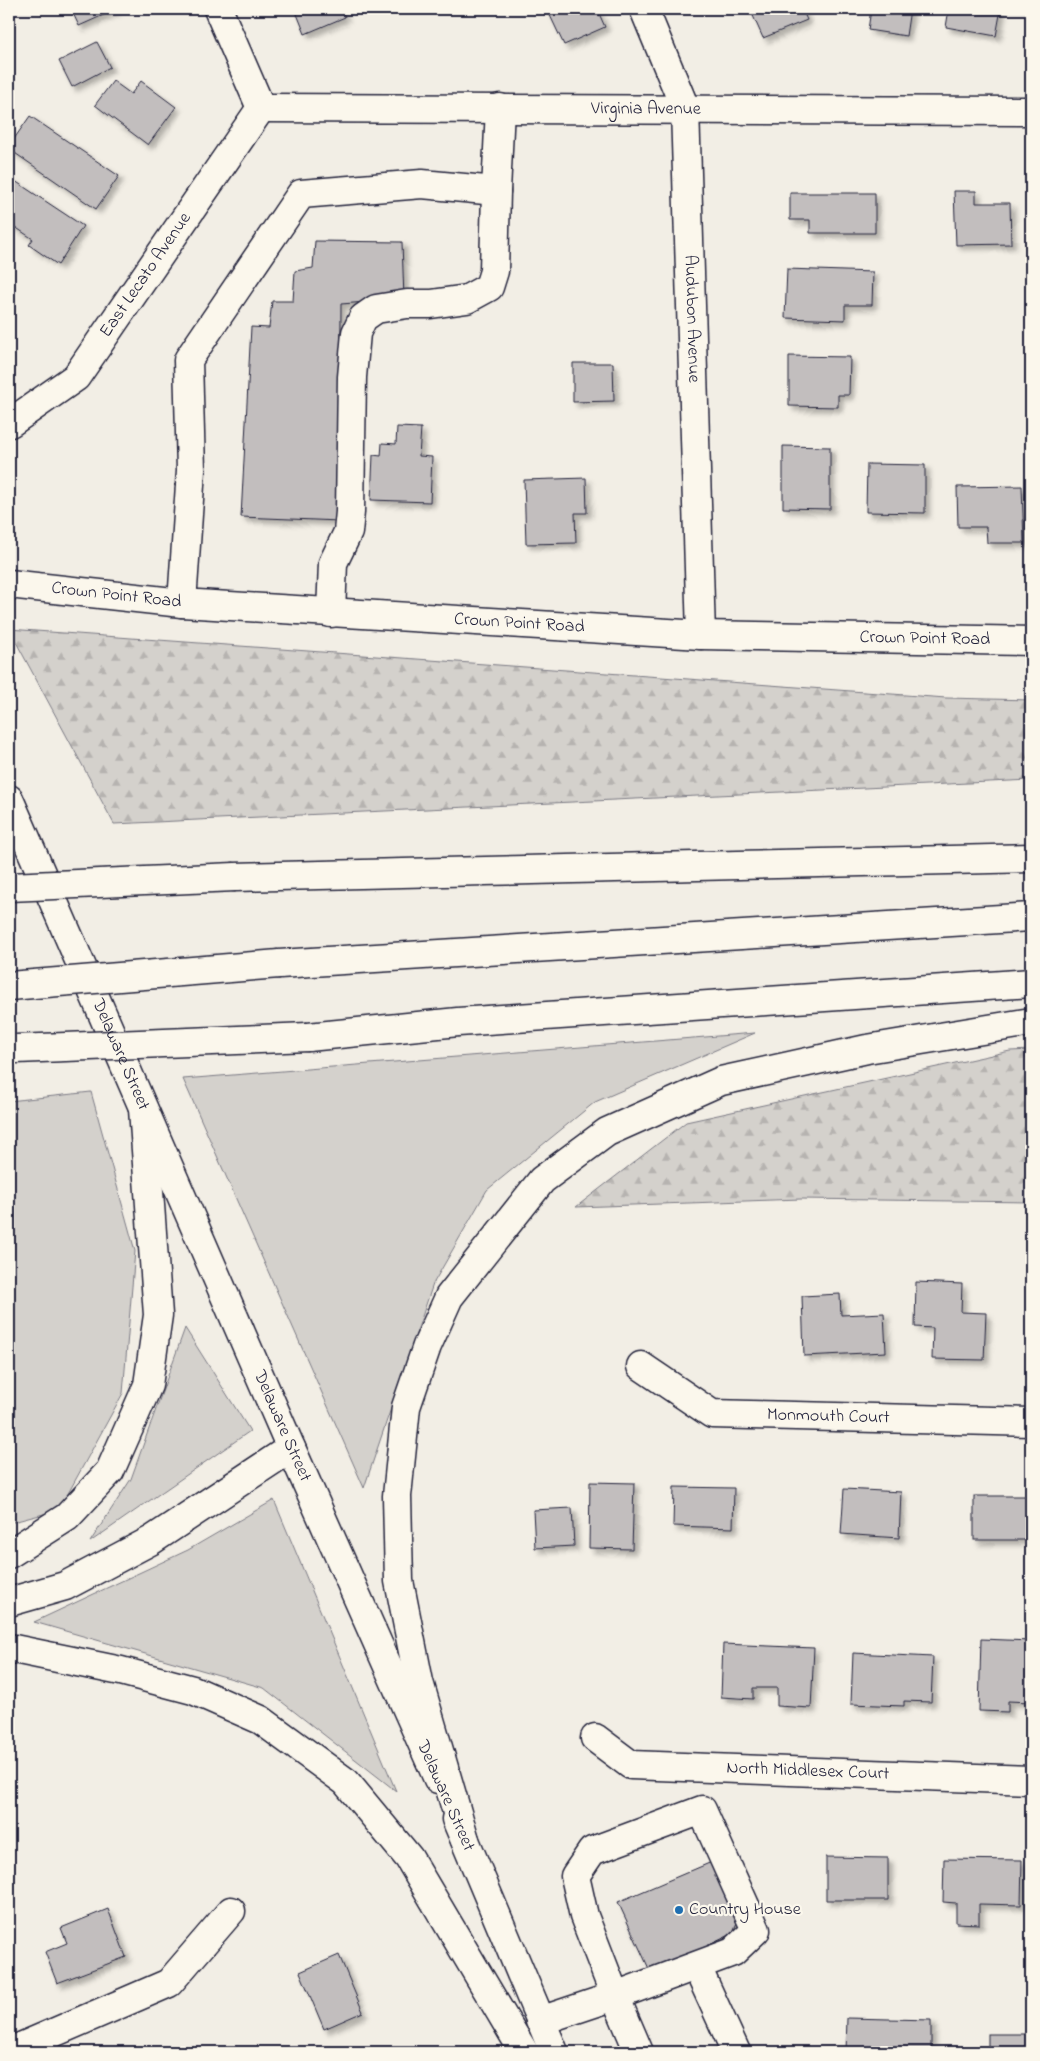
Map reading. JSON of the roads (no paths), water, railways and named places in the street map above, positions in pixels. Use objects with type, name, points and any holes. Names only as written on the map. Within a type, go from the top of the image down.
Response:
[{"type":"main road","points":[[218,9],[261,108]]},
{"type":"main road","name":"Audubon Avenue","points":[[644,9],[685,108],[701,635]]},
{"type":"main road","name":"Virginia Avenue","points":[[261,108],[685,108],[1031,111]]},
{"type":"main road","name":"East Lecato Avenue","points":[[10,423],[76,377],[261,108]]},
{"type":"main road","points":[[331,613],[333,562],[348,532],[350,512],[352,377],[356,333],[363,318],[376,309],[407,304],[431,304],[467,299],[489,287],[494,271],[500,108]]},
{"type":"main road","points":[[182,603],[191,470],[188,360],[301,194],[422,184],[496,191]]},
{"type":"main road","name":"Crown Point Road","points":[[9,584],[182,603],[701,635],[1031,640]]},
{"type":"main road","name":"Delaware Street","points":[[11,807],[291,1448],[465,1840],[554,2052]]},
{"type":"main road","points":[[9,887],[235,877],[1031,858]]},
{"type":"main road","points":[[9,986],[279,964],[1031,917]]},
{"type":"main road","points":[[11,1050],[308,1037],[468,1021],[1031,983]]},
{"type":"main road","points":[[465,1840],[419,1682],[400,1581],[397,1496],[406,1407],[427,1346],[449,1296],[542,1180],[607,1132],[721,1081],[868,1049],[1031,1022]]},
{"type":"main road","points":[[9,1554],[67,1517],[110,1471],[148,1386],[158,1315],[143,1110]]},
{"type":"main road","name":"Monmouth Court","points":[[641,1366],[712,1414],[1031,1422]]},
{"type":"main road","points":[[9,1602],[65,1586],[152,1540],[291,1448]]},
{"type":"main road","points":[[9,1648],[121,1671],[193,1690],[261,1720],[346,1782],[409,1858],[524,2052]]},
{"type":"main road","name":"North Middlesex Court","points":[[595,1738],[631,1765],[1031,1780]]},
{"type":"main road","points":[[540,2022],[615,1996],[696,1967],[733,1952],[756,1930],[702,1810],[592,1850],[575,1876],[584,1916],[615,1996],[638,2052]]},
{"type":"main road","points":[[9,2052],[169,1983],[231,1911]]},
{"type":"main road","points":[[696,1967],[736,2052]]},
{"type":"place","name":"Country House","points":[[679,1910]]}]
